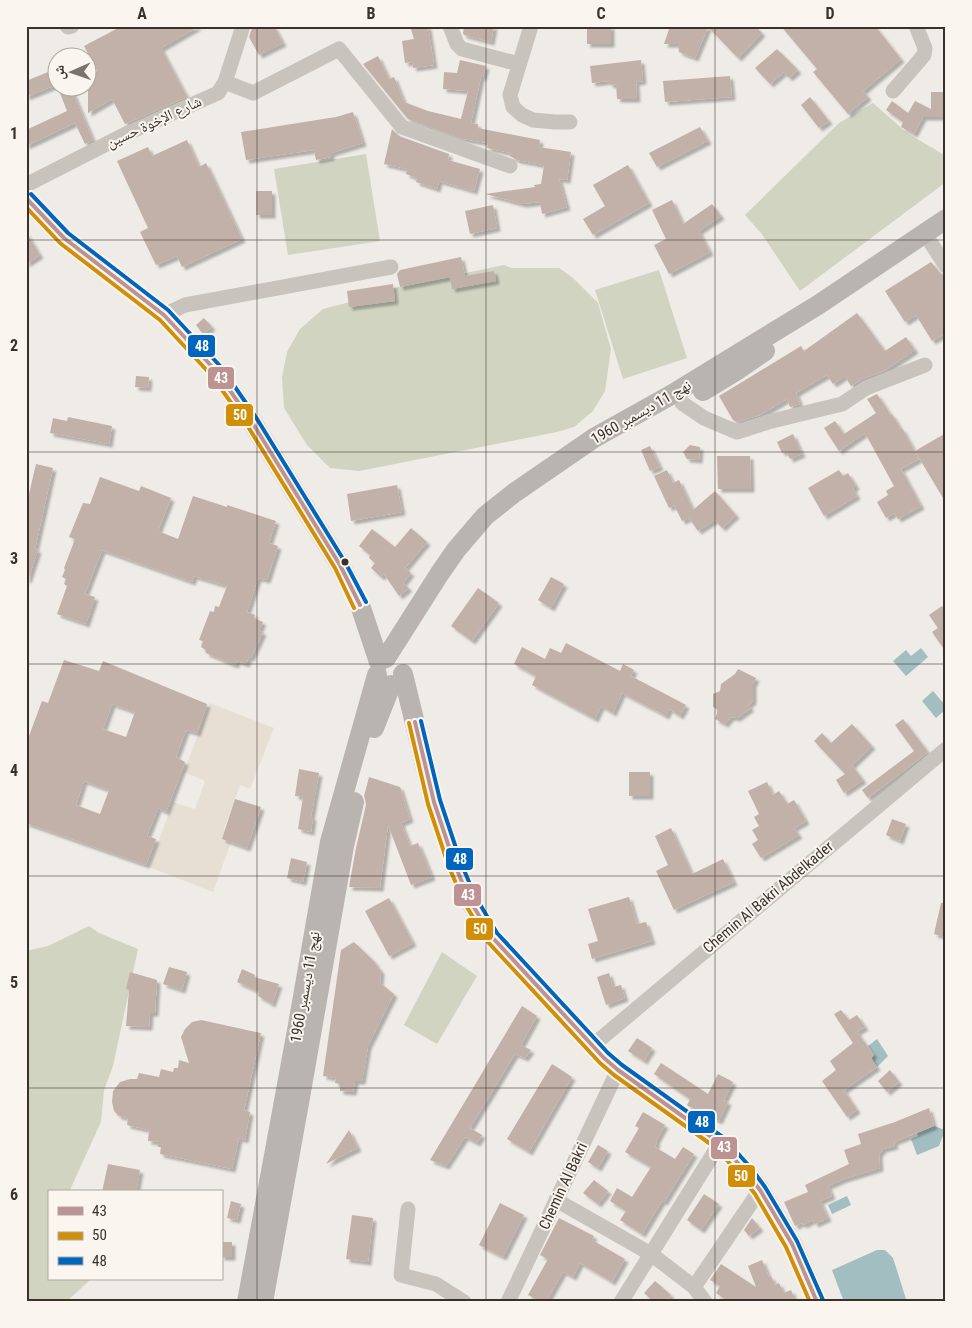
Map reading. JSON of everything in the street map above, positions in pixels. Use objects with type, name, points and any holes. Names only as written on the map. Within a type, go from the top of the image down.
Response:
[{"type":"main road","points":[[26,198],[64,238],[164,315],[217,372],[252,422],[340,565],[391,668],[415,722],[434,802],[455,865],[469,899],[492,937],[604,1058],[720,1143],[746,1172],[760,1190],[792,1244],[817,1302]]},
{"type":"main road","name":"نهج 11 ديسمبر 1960","points":[[247,1302],[330,842],[391,668],[440,573],[456,550],[485,516],[514,493],[594,438],[670,395],[818,305],[946,219]]},
{"type":"main road","name":"نهج 11 ديسمبر 1960","points":[[262,1302],[350,818],[391,668],[405,655],[414,636],[474,546],[496,523],[542,487],[736,371],[813,318],[938,238]]},
{"type":"street","points":[[243,26],[225,82],[253,93],[339,49],[402,127],[510,166]]},
{"type":"street","points":[[450,26],[456,44],[462,49],[518,64]]},
{"type":"street","points":[[531,26],[510,95],[513,107],[522,115],[533,120],[570,122]]},
{"type":"street","points":[[893,91],[924,55],[925,48],[916,26]]},
{"type":"street","name":"شارع الإخوة حسين","points":[[26,185],[128,133],[218,93],[225,82]]},
{"type":"street","points":[[938,238],[946,266]]},
{"type":"street","points":[[164,315],[185,305],[391,266]]},
{"type":"street","points":[[682,403],[704,418],[737,432],[768,422],[842,404],[866,388],[925,365]]},
{"type":"street","name":"Chemin Al Bakri Abdelkader","points":[[592,1046],[946,749]]},
{"type":"street","name":"Chemin Al Bakri","points":[[508,1302],[618,1070]]},
{"type":"street","points":[[621,1302],[720,1143]]},
{"type":"street","points":[[694,1287],[760,1190]]},
{"type":"street","points":[[556,1200],[651,1254],[694,1287],[705,1302]]},
{"type":"street","points":[[408,1209],[401,1275],[436,1284],[464,1302]]},
{"type":"green space","points":[[873,103],[907,133],[946,156],[946,182],[800,291],[761,233],[745,215],[839,123]]},
{"type":"green space","points":[[366,154],[380,241],[288,255],[274,169]]},
{"type":"green space","points":[[504,265],[511,268],[559,268],[573,278],[598,303],[611,349],[605,391],[593,411],[574,427],[557,432],[359,471],[330,468],[307,445],[284,408],[282,377],[287,352],[300,329],[323,309],[362,299],[364,293]]},
{"type":"green space","points":[[659,270],[687,358],[623,379],[595,290]]},
{"type":"green space","points":[[89,926],[99,933],[138,949],[113,1066],[104,1090],[101,1122],[70,1190],[48,1190],[48,1280],[90,1280],[66,1302],[26,1302],[26,951],[48,946]]},
{"type":"green space","points":[[442,952],[477,976],[437,1044],[404,1025]]},
{"type":"shaded area","points":[[210,703],[274,728],[250,789],[240,785],[224,829],[234,834],[213,892],[149,867],[173,802],[195,809],[205,781],[184,772]]},
{"type":"water","points":[[921,648],[928,657],[906,676],[893,661],[906,650],[911,656]]},
{"type":"water","points":[[933,691],[946,706],[946,709],[936,718],[922,701]]},
{"type":"water","points":[[877,1039],[888,1056],[877,1067],[871,1058],[874,1055],[868,1046]]},
{"type":"water","points":[[934,1126],[945,1130],[939,1146],[917,1155],[911,1139],[918,1136],[917,1133]]},
{"type":"water","points":[[847,1196],[851,1205],[832,1214],[828,1205]]},
{"type":"water","points":[[877,1250],[885,1250],[893,1258],[907,1302],[844,1302],[832,1270]]},
{"type":"building","points":[[122,26],[199,26],[161,48],[187,97],[125,124],[112,99],[88,113],[88,98],[98,98],[98,48],[85,48],[84,46]]},
{"type":"building","points":[[256,26],[274,26],[283,43],[259,55],[249,37],[252,28]]},
{"type":"building","points":[[410,26],[428,26],[434,65],[413,68],[412,62],[405,63],[402,41],[414,39]]},
{"type":"building","points":[[464,26],[494,26],[491,42],[464,35]]},
{"type":"building","points":[[611,26],[611,44],[587,44],[587,27]]},
{"type":"building","points":[[670,26],[755,26],[762,33],[738,58],[708,27],[695,58],[679,52],[678,44],[664,44]]},
{"type":"building","points":[[781,26],[875,26],[901,59],[863,91],[868,97],[848,114],[813,72],[817,69]]},
{"type":"building","points":[[777,49],[798,70],[789,78],[784,72],[770,84],[755,68]]},
{"type":"building","points":[[378,56],[389,79],[394,77],[404,102],[428,111],[461,119],[468,91],[443,89],[444,72],[457,73],[460,60],[486,66],[483,77],[481,77],[471,123],[478,124],[478,128],[540,140],[539,147],[571,152],[567,180],[559,179],[567,207],[542,214],[540,202],[523,204],[485,194],[535,187],[534,185],[541,184],[544,165],[517,160],[510,156],[511,153],[487,148],[488,143],[463,139],[408,119],[363,64]]},
{"type":"building","points":[[641,60],[643,81],[636,82],[637,99],[617,99],[616,84],[610,85],[609,81],[592,83],[590,66]]},
{"type":"building","points":[[48,72],[48,88],[26,97],[26,81]]},
{"type":"building","points":[[730,76],[732,97],[665,102],[663,81]]},
{"type":"building","points":[[931,92],[946,92],[946,117],[923,117],[914,134],[901,127],[903,122],[886,110],[892,101],[908,113],[915,101],[931,109]]},
{"type":"building","points":[[810,97],[829,121],[819,128],[801,105]]},
{"type":"building","points":[[62,98],[75,98],[93,140],[85,144],[75,123],[26,146],[26,130],[67,111]]},
{"type":"building","points":[[353,112],[363,143],[331,153],[331,157],[316,160],[314,150],[246,160],[241,132],[336,117]]},
{"type":"building","points":[[700,127],[708,141],[657,167],[649,153]]},
{"type":"building","points":[[392,129],[399,136],[449,154],[448,160],[480,169],[474,191],[439,181],[437,189],[416,182],[417,178],[406,174],[407,169],[384,164]]},
{"type":"building","points":[[187,140],[199,167],[206,163],[242,239],[182,267],[177,256],[156,265],[140,232],[148,228],[117,161],[148,147],[152,156]]},
{"type":"building","points":[[628,165],[649,203],[593,235],[583,219],[605,206],[593,185]]},
{"type":"building","points":[[256,191],[272,191],[272,215],[256,215]]},
{"type":"building","points":[[672,200],[683,224],[712,204],[721,216],[699,231],[710,252],[669,274],[654,245],[666,239],[652,210]]},
{"type":"building","points":[[493,205],[497,228],[470,234],[465,211]]},
{"type":"building","points":[[26,232],[40,255],[26,264]]},
{"type":"building","points":[[461,257],[465,276],[494,271],[496,281],[452,289],[450,277],[400,287],[397,274],[400,270]]},
{"type":"building","points":[[931,262],[941,274],[946,275],[946,333],[932,341],[916,315],[905,322],[885,291]]},
{"type":"building","points":[[393,284],[395,301],[349,307],[347,291]]},
{"type":"building","points":[[857,313],[885,351],[906,337],[915,350],[884,371],[862,379],[851,386],[845,376],[833,384],[827,375],[796,393],[800,404],[790,407],[787,399],[760,415],[737,422],[733,420],[719,396],[801,346],[804,351]]},
{"type":"building","points":[[204,318],[212,327],[203,334],[196,325]]},
{"type":"building","points":[[136,376],[149,377],[148,388],[135,387]]},
{"type":"building","points":[[877,394],[902,428],[919,459],[901,469],[921,506],[898,519],[894,513],[886,518],[877,502],[888,495],[886,491],[894,486],[865,433],[839,451],[824,428],[835,421],[844,434],[876,413],[867,399]]},
{"type":"building","points":[[68,417],[112,426],[109,444],[50,433],[53,418],[67,421]]},
{"type":"building","points":[[946,433],[946,503],[915,451]]},
{"type":"building","points":[[793,434],[802,454],[790,459],[786,451],[782,453],[777,442]]},
{"type":"building","points":[[690,445],[700,447],[699,460],[687,459],[683,452]]},
{"type":"building","points":[[650,446],[660,467],[650,471],[641,450]]},
{"type":"building","points":[[717,456],[750,456],[751,489],[718,489]]},
{"type":"building","points":[[36,464],[53,468],[35,549],[38,550],[28,580],[26,579],[26,507]]},
{"type":"building","points":[[667,470],[673,483],[679,480],[693,510],[715,491],[736,515],[722,528],[715,520],[698,531],[689,518],[682,521],[674,505],[669,508],[654,476]]},
{"type":"building","points":[[839,470],[843,476],[848,473],[856,486],[853,489],[857,496],[824,516],[808,488]]},
{"type":"building","points":[[100,477],[139,491],[141,486],[171,498],[158,531],[178,539],[193,496],[276,521],[269,543],[278,546],[267,580],[258,578],[247,612],[255,615],[254,618],[263,622],[259,630],[263,632],[251,658],[249,657],[246,664],[237,661],[235,665],[206,653],[206,650],[201,647],[203,641],[199,640],[210,611],[214,612],[215,606],[219,607],[227,586],[194,576],[192,582],[102,550],[85,594],[95,597],[86,624],[57,614],[67,586],[64,584],[66,579],[62,577],[64,568],[75,539],[69,537],[83,503],[90,504]]},
{"type":"building","points":[[397,485],[402,512],[351,521],[347,494]]},
{"type":"building","points":[[411,528],[427,542],[405,568],[411,573],[403,583],[409,588],[399,596],[384,574],[381,577],[371,568],[375,563],[369,558],[370,555],[359,546],[372,529],[395,547]]},
{"type":"building","points":[[551,577],[564,584],[551,608],[538,600]]},
{"type":"building","points":[[478,588],[499,603],[472,641],[451,626]]},
{"type":"building","points":[[942,606],[946,612],[946,652],[932,632],[938,628],[929,615]]},
{"type":"building","points":[[566,643],[620,671],[623,664],[634,670],[631,676],[686,705],[680,716],[669,709],[666,716],[622,693],[613,713],[601,706],[595,719],[532,685],[536,676],[514,664],[522,647],[545,659],[550,648],[561,653]]},
{"type":"building","points":[[64,660],[99,671],[103,661],[207,704],[197,733],[186,730],[176,757],[185,762],[166,812],[158,808],[147,836],[156,839],[146,865],[26,823],[26,744],[42,701],[48,703]],"holes":[[[112,704],[135,712],[126,737],[103,729]],[[84,781],[109,790],[100,814],[76,805]]]},
{"type":"building","points":[[738,669],[756,678],[753,684],[753,701],[748,705],[751,708],[737,718],[731,717],[725,724],[715,719],[718,710],[713,707],[713,694],[720,691],[721,684],[735,674]]},
{"type":"building","points":[[903,719],[928,752],[868,798],[862,790],[914,751],[895,725]]},
{"type":"building","points":[[852,724],[872,746],[852,765],[863,780],[844,793],[836,780],[845,774],[814,741],[822,733],[831,743]]},
{"type":"building","points":[[299,769],[319,773],[311,817],[313,817],[311,832],[298,829],[303,797],[295,796]]},
{"type":"building","points":[[629,772],[650,772],[650,796],[629,796]]},
{"type":"building","points":[[369,777],[400,787],[410,819],[401,823],[410,846],[418,843],[432,877],[411,885],[388,825],[380,888],[349,887],[366,805],[364,796]]},
{"type":"building","points":[[767,782],[773,795],[779,791],[787,804],[794,800],[806,821],[794,828],[799,835],[761,858],[752,844],[758,840],[752,830],[759,826],[754,817],[759,814],[748,791]]},
{"type":"building","points":[[235,799],[261,807],[247,848],[222,839]]},
{"type":"building","points":[[892,819],[906,824],[900,841],[886,835]]},
{"type":"building","points":[[671,828],[692,874],[723,859],[734,882],[674,910],[656,871],[668,865],[655,836]]},
{"type":"building","points":[[291,858],[307,862],[303,882],[287,878]]},
{"type":"building","points":[[629,897],[637,924],[646,922],[652,941],[592,959],[588,944],[598,941],[588,909]]},
{"type":"building","points":[[389,898],[413,943],[389,956],[365,911]]},
{"type":"building","points":[[941,903],[946,903],[946,937],[934,934]]},
{"type":"building","points":[[354,942],[376,963],[381,971],[380,983],[394,994],[368,1046],[362,1081],[355,1081],[353,1092],[340,1091],[340,1084],[335,1083],[336,1078],[323,1076],[341,950]]},
{"type":"building","points":[[169,967],[187,972],[182,990],[163,984]]},
{"type":"building","points":[[242,969],[255,975],[254,977],[279,984],[272,1004],[258,996],[259,992],[237,982]]},
{"type":"building","points":[[130,972],[157,980],[155,1013],[150,1013],[149,1027],[126,1026],[129,990],[126,989]]},
{"type":"building","points":[[609,973],[613,987],[621,985],[625,998],[606,1005],[597,977]]},
{"type":"building","points":[[522,1006],[537,1016],[521,1045],[531,1050],[525,1058],[515,1054],[470,1128],[482,1135],[477,1143],[465,1137],[446,1166],[430,1160]]},
{"type":"building","points":[[841,1010],[849,1020],[857,1015],[865,1027],[857,1032],[874,1055],[871,1058],[877,1067],[844,1090],[857,1110],[847,1117],[822,1081],[836,1070],[830,1061],[853,1043],[834,1014]]},
{"type":"building","points":[[201,1020],[261,1033],[244,1110],[250,1112],[245,1140],[239,1138],[232,1169],[160,1154],[161,1147],[158,1147],[158,1142],[148,1141],[149,1130],[127,1125],[128,1118],[119,1116],[114,1111],[112,1102],[113,1091],[120,1082],[137,1079],[139,1073],[159,1077],[161,1069],[173,1072],[174,1068],[178,1068],[179,1060],[189,1063],[181,1037],[185,1029],[192,1022]]},
{"type":"building","points":[[637,1038],[652,1048],[644,1061],[628,1051]]},
{"type":"building","points":[[661,1063],[708,1094],[718,1074],[733,1082],[724,1100],[728,1102],[719,1121],[688,1106],[690,1099],[654,1074]]},
{"type":"building","points":[[552,1064],[572,1077],[529,1152],[507,1139]]},
{"type":"building","points":[[890,1070],[899,1082],[887,1092],[878,1081]]},
{"type":"building","points":[[929,1108],[934,1126],[894,1142],[895,1146],[883,1149],[879,1154],[880,1168],[828,1186],[832,1196],[820,1201],[828,1218],[815,1224],[813,1220],[803,1225],[802,1223],[795,1226],[784,1202],[808,1192],[805,1185],[849,1164],[844,1150],[861,1144],[858,1134]]},
{"type":"building","points":[[643,1112],[665,1125],[656,1141],[655,1147],[675,1159],[683,1147],[694,1154],[642,1234],[620,1220],[626,1211],[610,1201],[617,1188],[632,1197],[651,1167],[625,1152],[639,1128],[635,1126]]},
{"type":"building","points":[[349,1130],[358,1148],[326,1164]]},
{"type":"building","points":[[598,1145],[608,1151],[598,1168],[588,1162]]},
{"type":"building","points":[[108,1164],[140,1170],[136,1190],[102,1190]]},
{"type":"building","points":[[594,1180],[608,1191],[598,1204],[583,1193]]},
{"type":"building","points":[[704,1194],[719,1204],[701,1230],[687,1220]]},
{"type":"building","points":[[231,1201],[241,1204],[237,1220],[227,1218]]},
{"type":"building","points":[[500,1203],[524,1215],[503,1257],[479,1245]]},
{"type":"building","points":[[352,1215],[373,1218],[368,1262],[346,1259]]},
{"type":"building","points":[[559,1218],[594,1236],[592,1240],[625,1259],[612,1282],[580,1263],[573,1277],[563,1272],[546,1302],[541,1302],[528,1295],[548,1259],[540,1255]]},
{"type":"building","points":[[752,1218],[760,1228],[749,1236],[744,1230]]},
{"type":"building","points":[[222,1242],[232,1242],[232,1257],[222,1257]]},
{"type":"building","points":[[762,1260],[769,1277],[771,1276],[775,1285],[779,1283],[784,1293],[791,1290],[796,1302],[729,1302],[716,1293],[720,1286],[710,1280],[721,1264],[756,1287],[748,1266]]},
{"type":"building","points":[[655,1281],[671,1295],[665,1302],[654,1302],[644,1293]]},
{"type":"transit line","name":"48","points":[[31,194],[68,233],[168,310],[222,368],[257,419],[345,562],[366,602]]},
{"type":"transit line","name":"43","points":[[26,198],[64,238],[164,315],[217,372],[252,422],[340,565],[360,605]]},
{"type":"transit line","name":"50","points":[[26,207],[60,243],[160,320],[212,376],[247,425],[335,568],[354,608]]},
{"type":"transit line","name":"48","points":[[421,721],[440,800],[461,863],[475,896],[497,933],[608,1053],[724,1138],[751,1168],[765,1187],[797,1241],[823,1300]]},
{"type":"transit line","name":"43","points":[[415,722],[434,802],[455,865],[469,899],[492,937],[604,1058],[720,1143],[746,1172],[760,1190],[792,1244],[817,1302]]},
{"type":"transit line","name":"50","points":[[409,723],[428,804],[449,867],[464,902],[487,941],[600,1063],[716,1148],[755,1194],[786,1247],[810,1302]]}]
